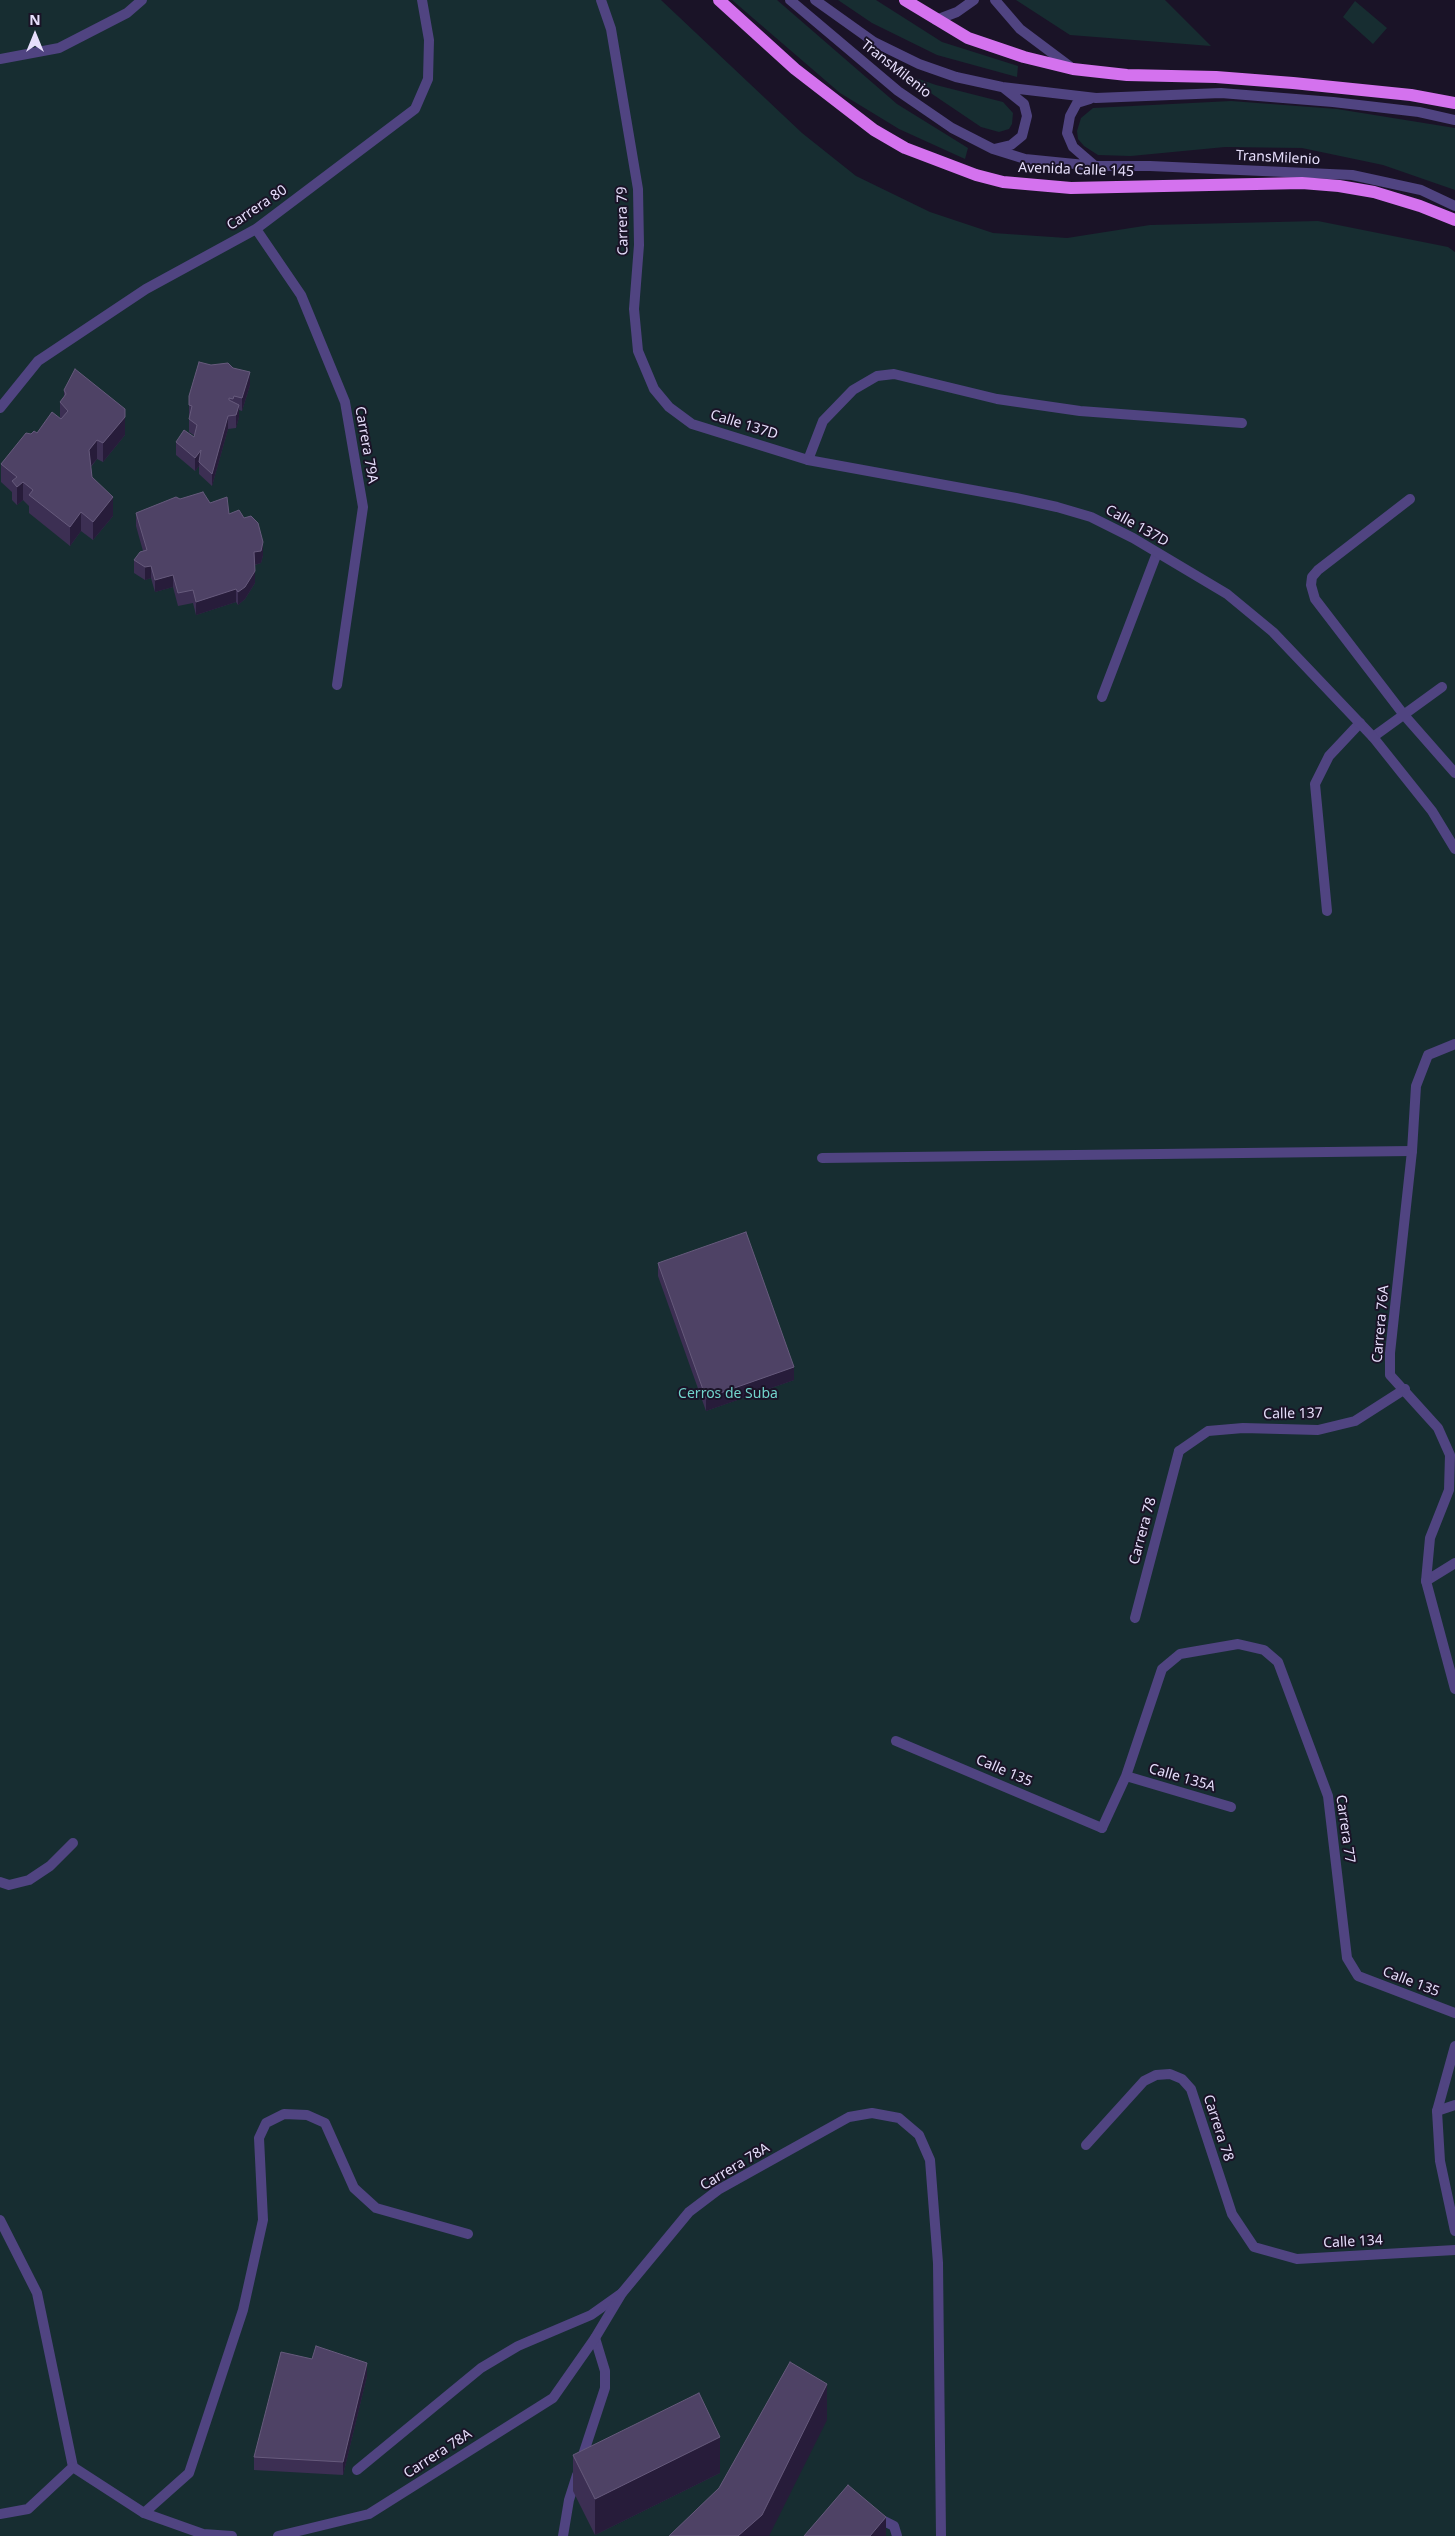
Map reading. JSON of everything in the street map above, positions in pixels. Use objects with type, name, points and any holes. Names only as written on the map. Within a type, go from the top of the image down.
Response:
[{"type":"main road","name":"Avenida Calle 145","points":[[720,0],[795,69],[874,130],[905,148],[976,175],[1003,182],[1071,188],[1302,183],[1374,192],[1420,206],[1455,220]]},
{"type":"main road","points":[[905,0],[968,38],[994,48],[1073,69],[1127,74],[1293,83],[1411,95],[1455,103]]},
{"type":"street","points":[[0,59],[59,48],[127,14],[142,0]]},
{"type":"street","name":"Carrera 80","points":[[0,408],[38,361],[146,289],[256,229],[414,109],[428,79],[429,40],[422,0]]},
{"type":"street","name":"Carrera 79","points":[[601,0],[610,29],[638,189],[638,245],[634,309],[638,351],[654,389],[669,407],[692,424]]},
{"type":"street","name":"TransMilenio","points":[[790,0],[898,91],[952,128],[993,149],[1024,160],[1095,166],[1352,175],[1420,190],[1455,206]]},
{"type":"street","name":"TransMilenio","points":[[814,0],[874,42],[919,64],[956,77],[1002,87],[1096,98],[1221,92],[1372,106],[1419,112],[1455,120]]},
{"type":"street","points":[[936,20],[957,12],[974,0]]},
{"type":"street","points":[[995,0],[1020,29],[1073,69]]},
{"type":"street","name":"TransMilenio","points":[[993,149],[1010,146],[1022,136],[1027,116],[1024,104],[1002,87]]},
{"type":"street","name":"TransMilenio","points":[[1095,166],[1073,147],[1067,133],[1070,116],[1077,103],[1096,98]]},
{"type":"street","name":"Carrera 79A","points":[[256,229],[300,295],[345,402],[363,507],[337,686]]},
{"type":"street","points":[[808,460],[823,421],[853,390],[877,376],[894,374],[996,398],[1080,411],[1242,423]]},
{"type":"street","name":"Calle 137D","points":[[692,424],[808,460],[1057,507],[1091,517],[1157,553],[1227,594],[1273,632],[1373,737],[1432,811],[1455,848]]},
{"type":"street","points":[[1410,499],[1318,570],[1312,577],[1310,585],[1315,599],[1404,715],[1455,773]]},
{"type":"street","points":[[1102,697],[1157,553]]},
{"type":"street","points":[[1373,737],[1442,687]]},
{"type":"street","points":[[1327,911],[1315,784],[1329,756],[1360,723]]},
{"type":"street","name":"Carrera 76A","points":[[1455,1044],[1428,1056],[1416,1086],[1412,1151],[1390,1353],[1390,1375],[1405,1389],[1438,1428],[1450,1455],[1449,1490],[1430,1538],[1426,1582],[1455,1689]]},
{"type":"street","points":[[822,1158],[1412,1151]]},
{"type":"street","name":"Calle 137","points":[[1179,1451],[1208,1431],[1243,1428],[1318,1430],[1355,1422],[1405,1389]]},
{"type":"street","name":"Carrera 78","points":[[1134,1618],[1179,1451]]},
{"type":"street","points":[[1426,1582],[1455,1564]]},
{"type":"street","name":"Carrera 77","points":[[1126,1776],[1162,1669],[1180,1654],[1238,1644],[1264,1650],[1278,1662],[1328,1796],[1347,1958],[1358,1976]]},
{"type":"street","name":"Calle 135","points":[[896,1741],[1102,1828],[1126,1776]]},
{"type":"street","name":"Calle 135A","points":[[1126,1776],[1231,1807]]},
{"type":"street","points":[[0,1882],[9,1884],[29,1880],[50,1866],[73,1843]]},
{"type":"street","name":"Calle 135","points":[[1358,1976],[1455,2013]]},
{"type":"street","points":[[1455,2046],[1437,2111],[1440,2161],[1453,2210],[1455,2231]]},
{"type":"street","name":"Carrera 78","points":[[1086,2145],[1144,2081],[1156,2075],[1170,2074],[1182,2079],[1191,2089],[1232,2214],[1254,2247]]},
{"type":"street","points":[[1437,2111],[1455,2105]]},
{"type":"street","name":"Carrera 78A","points":[[278,2536],[369,2514],[553,2398],[595,2338],[622,2293],[690,2212],[718,2190],[848,2117],[872,2113],[900,2118],[919,2135],[930,2160],[938,2263],[942,2536]]},
{"type":"street","points":[[144,2513],[189,2474],[243,2310],[263,2220],[259,2138],[266,2123],[284,2114],[307,2115],[325,2123],[354,2188],[376,2208],[468,2234]]},
{"type":"street","points":[[0,2220],[37,2293],[73,2467],[144,2513],[203,2534],[232,2536]]},
{"type":"street","name":"Calle 134","points":[[1254,2247],[1297,2259],[1455,2250]]},
{"type":"street","points":[[357,2470],[481,2368],[518,2346],[591,2314],[622,2293]]},
{"type":"street","points":[[563,2536],[569,2500],[605,2388],[605,2371],[595,2338]]},
{"type":"street","points":[[0,2514],[28,2510],[73,2467]]},
{"type":"street","points":[[867,2528],[869,2522],[882,2520],[894,2526],[897,2536]]},
{"type":"green space","name":"Cerros de Suba","points":[[0,0],[661,0],[802,133],[856,176],[930,212],[993,233],[1067,238],[1150,225],[1318,221],[1448,247],[1455,252],[1455,2536],[0,2536]]},
{"type":"green space","points":[[732,0],[777,0],[897,104],[968,148],[965,159],[899,129],[840,93]]},
{"type":"green space","points":[[838,0],[876,0],[942,42],[1018,66],[1017,77],[937,55],[872,23]]},
{"type":"green space","points":[[1016,0],[1165,0],[1211,46],[1070,35]]},
{"type":"green space","points":[[1355,1],[1387,28],[1373,44],[1343,17]]},
{"type":"green space","points":[[901,73],[936,85],[1003,102],[1013,113],[1012,124],[1009,129],[999,132],[981,127]]},
{"type":"green space","points":[[1231,101],[1337,109],[1455,128],[1455,190],[1383,165],[1302,148],[1225,147],[1131,156],[1098,155],[1084,146],[1078,139],[1077,131],[1081,118],[1093,108]]},
{"type":"building","points":[[199,362],[211,365],[228,363],[233,368],[250,372],[242,398],[234,396],[233,399],[229,398],[229,400],[239,405],[236,415],[228,416],[212,474],[199,462],[201,450],[195,458],[176,442],[184,430],[194,437],[197,425],[189,419],[192,406],[189,405],[189,396]]},
{"type":"building","points":[[75,369],[125,409],[125,417],[103,443],[97,440],[89,450],[92,477],[113,497],[93,522],[81,512],[70,527],[29,495],[33,490],[23,482],[17,487],[12,481],[17,477],[1,464],[26,433],[31,434],[34,431],[37,433],[52,412],[61,419],[68,411],[60,402],[66,394],[64,390]]},
{"type":"building","points":[[203,492],[210,503],[227,497],[229,514],[239,510],[244,518],[251,516],[258,523],[263,542],[261,551],[254,552],[255,571],[245,587],[238,592],[236,589],[196,602],[193,590],[178,593],[173,575],[155,580],[151,566],[145,567],[134,560],[140,552],[147,550],[136,513],[176,497],[180,499]]},
{"type":"building","points":[[746,1232],[794,1367],[706,1398],[658,1263]]},
{"type":"building","points":[[316,2346],[367,2363],[343,2462],[254,2457],[281,2352],[312,2359]]},
{"type":"building","points":[[790,2362],[827,2384],[762,2515],[738,2536],[669,2536],[719,2488]]},
{"type":"building","points":[[699,2393],[720,2437],[595,2499],[573,2455]]},
{"type":"building","points":[[848,2485],[886,2517],[870,2536],[804,2536]]}]
